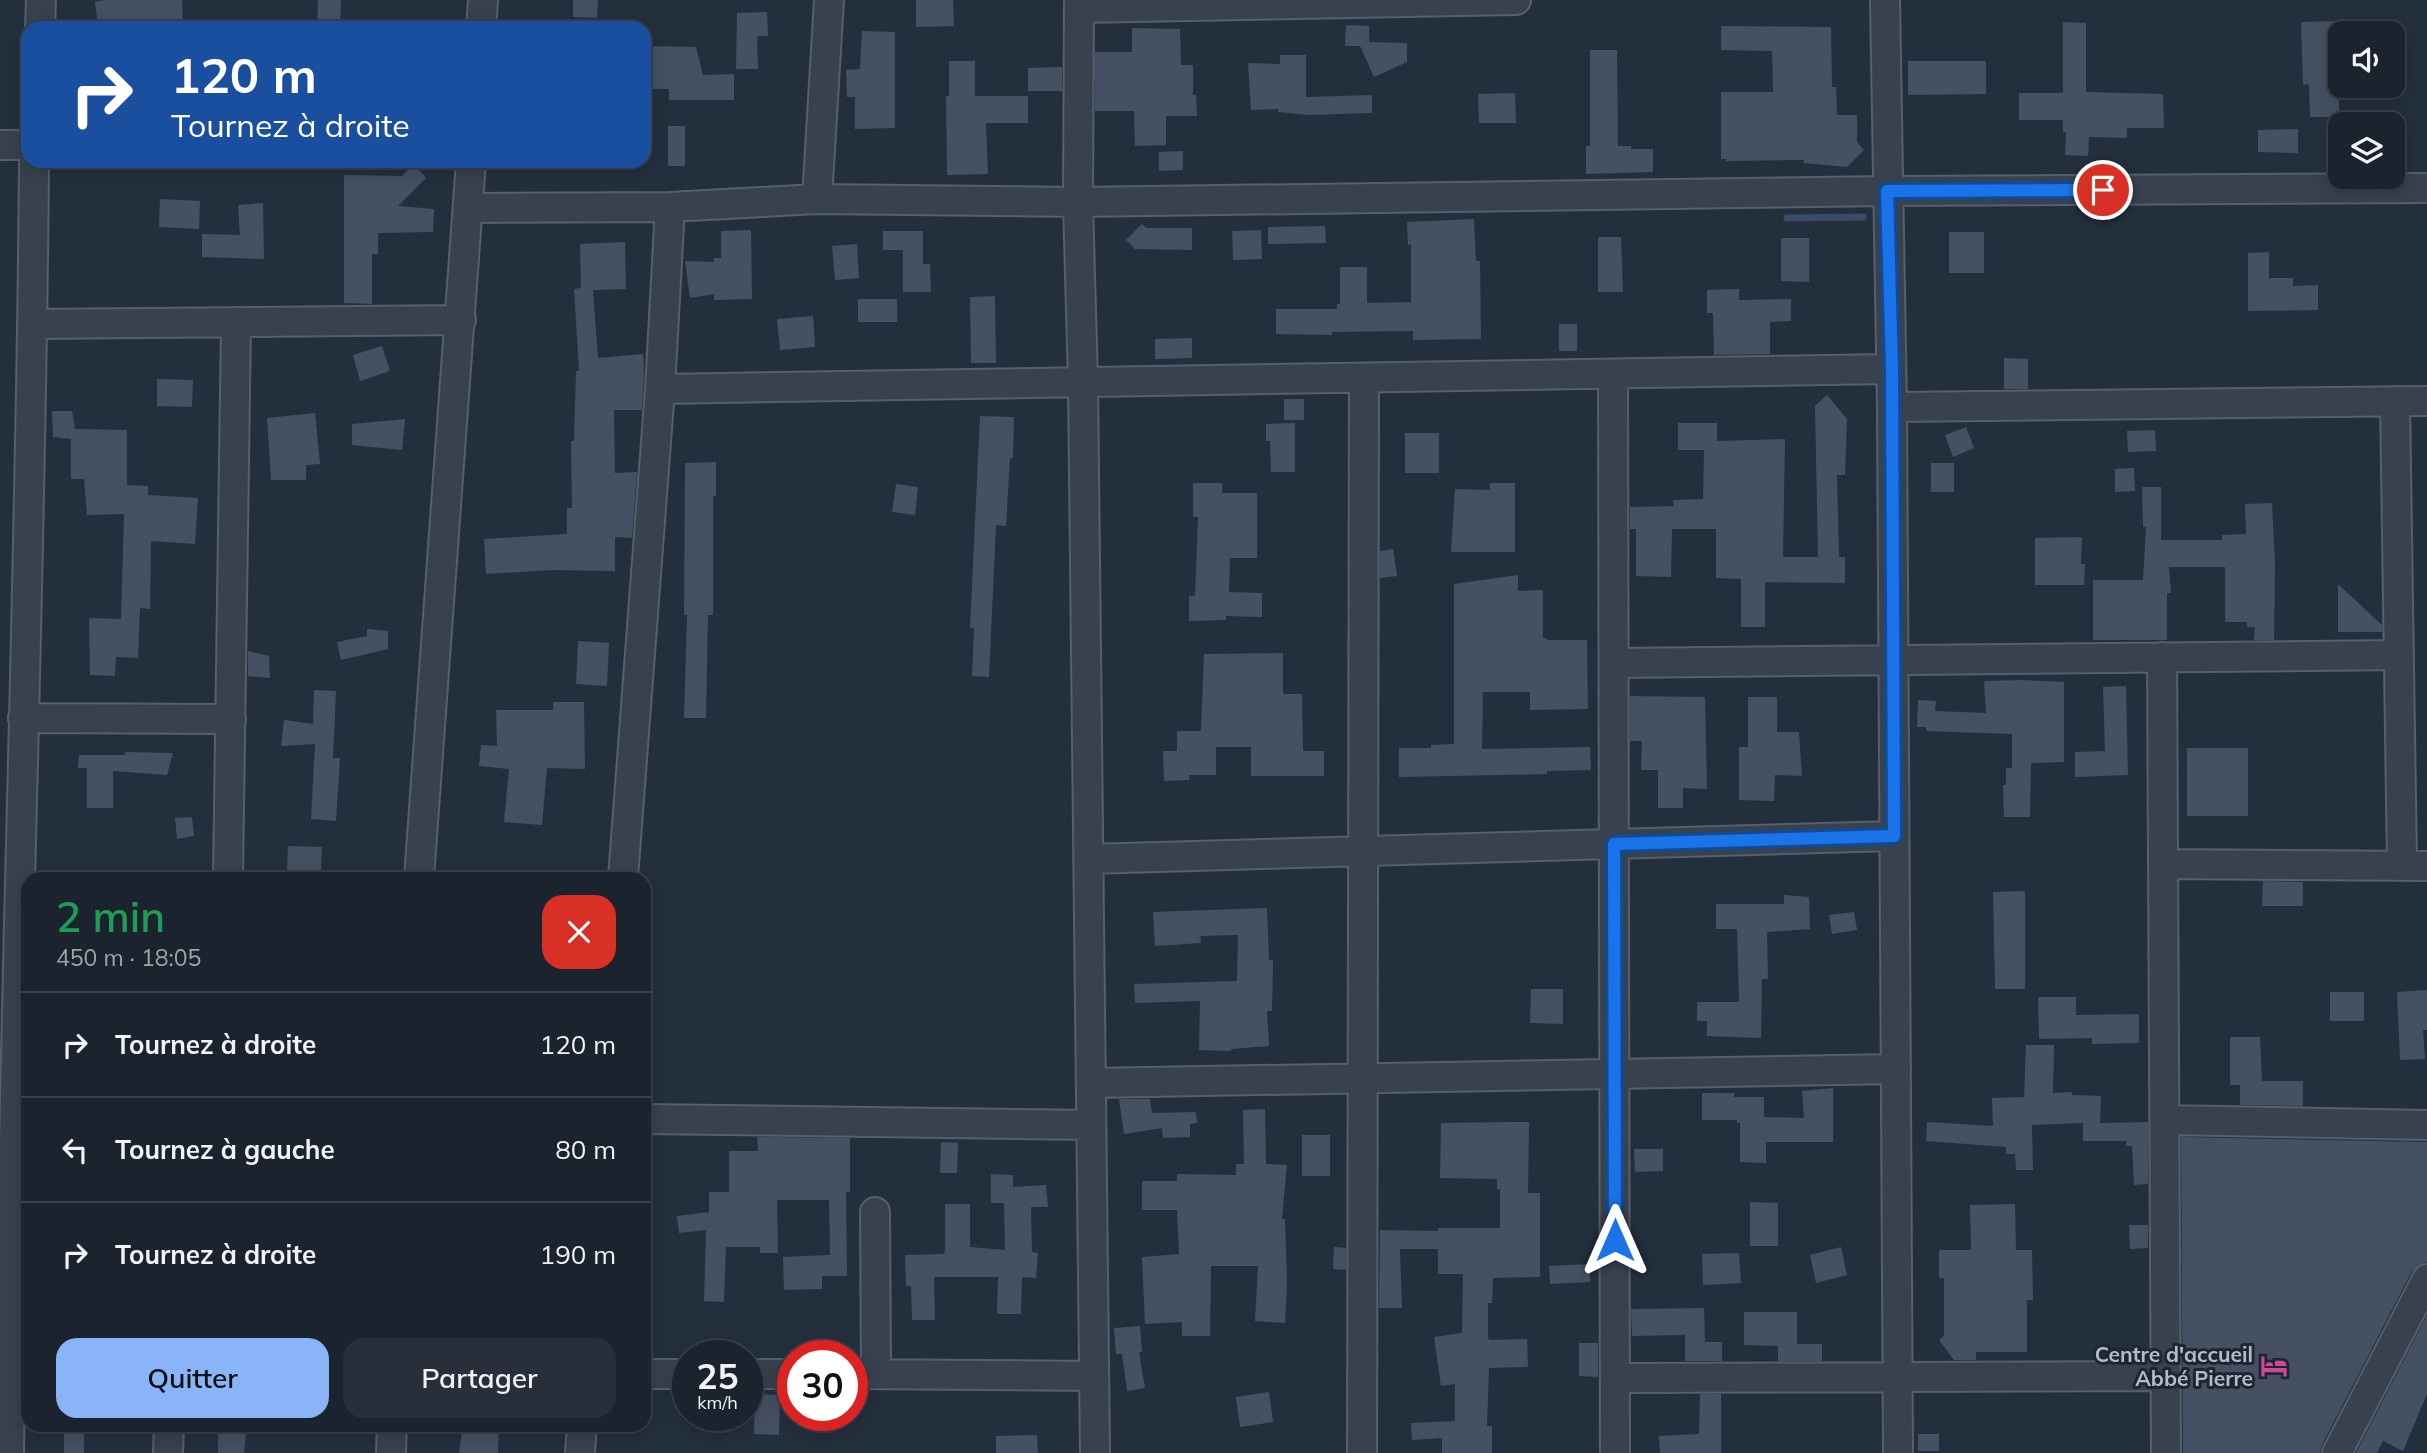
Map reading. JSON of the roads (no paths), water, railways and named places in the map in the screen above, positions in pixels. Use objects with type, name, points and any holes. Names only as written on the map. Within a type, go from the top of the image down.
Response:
[{"type":"street","points":[[40,21],[41,0]]},
{"type":"street","points":[[482,21],[483,0]]},
{"type":"street","points":[[817,199],[830,0]]},
{"type":"street","points":[[1095,1453],[1083,383],[1078,202],[1079,4],[1516,0]]},
{"type":"street","points":[[1885,0],[1892,369],[1898,1453]]},
{"type":"street","points":[[0,145],[21,145]]},
{"type":"street","points":[[23,872],[23,718],[13,661],[33,324],[34,168]]},
{"type":"street","points":[[419,872],[471,168]]},
{"type":"street","points":[[470,208],[670,207],[817,199],[1078,202],[1887,191],[2427,188]]},
{"type":"street","points":[[623,872],[660,389],[670,207]]},
{"type":"street","points":[[33,324],[461,320]]},
{"type":"street","points":[[228,872],[236,322]]},
{"type":"street","points":[[660,389],[1892,369]]},
{"type":"street","points":[[1613,374],[1615,1453]]},
{"type":"street","points":[[1362,1453],[1364,378]]},
{"type":"street","points":[[2163,864],[2415,866],[2399,655],[2395,401]]},
{"type":"street","points":[[1892,407],[2427,401]]},
{"type":"street","points":[[1614,663],[2399,655]]},
{"type":"street","points":[[2162,657],[2166,1453]]},
{"type":"street","points":[[23,718],[231,719]]},
{"type":"street","points":[[1088,859],[1894,836]]},
{"type":"street","points":[[9,1453],[13,1180],[21,961]]},
{"type":"street","points":[[1090,1083],[1896,1069]]},
{"type":"street","points":[[651,1119],[1091,1125]]},
{"type":"street","points":[[2165,1120],[2427,1125]]},
{"type":"street","points":[[866,1340],[874,1212]]},
{"type":"street","points":[[2337,1453],[2427,1279]]},
{"type":"street","points":[[651,1374],[672,1374]]},
{"type":"street","points":[[868,1374],[1094,1376]]},
{"type":"street","points":[[1615,1378],[2166,1376]]},
{"type":"street","points":[[168,1453],[169,1432]]},
{"type":"street","points":[[391,1453],[392,1432]]},
{"type":"street","points":[[580,1453],[581,1432]]},
{"type":"waterway","points":[[1787,218],[1863,217]]},
{"type":"place","name":"Centre d'accueil Abbé Pierre","points":[[2274,1366]]}]
